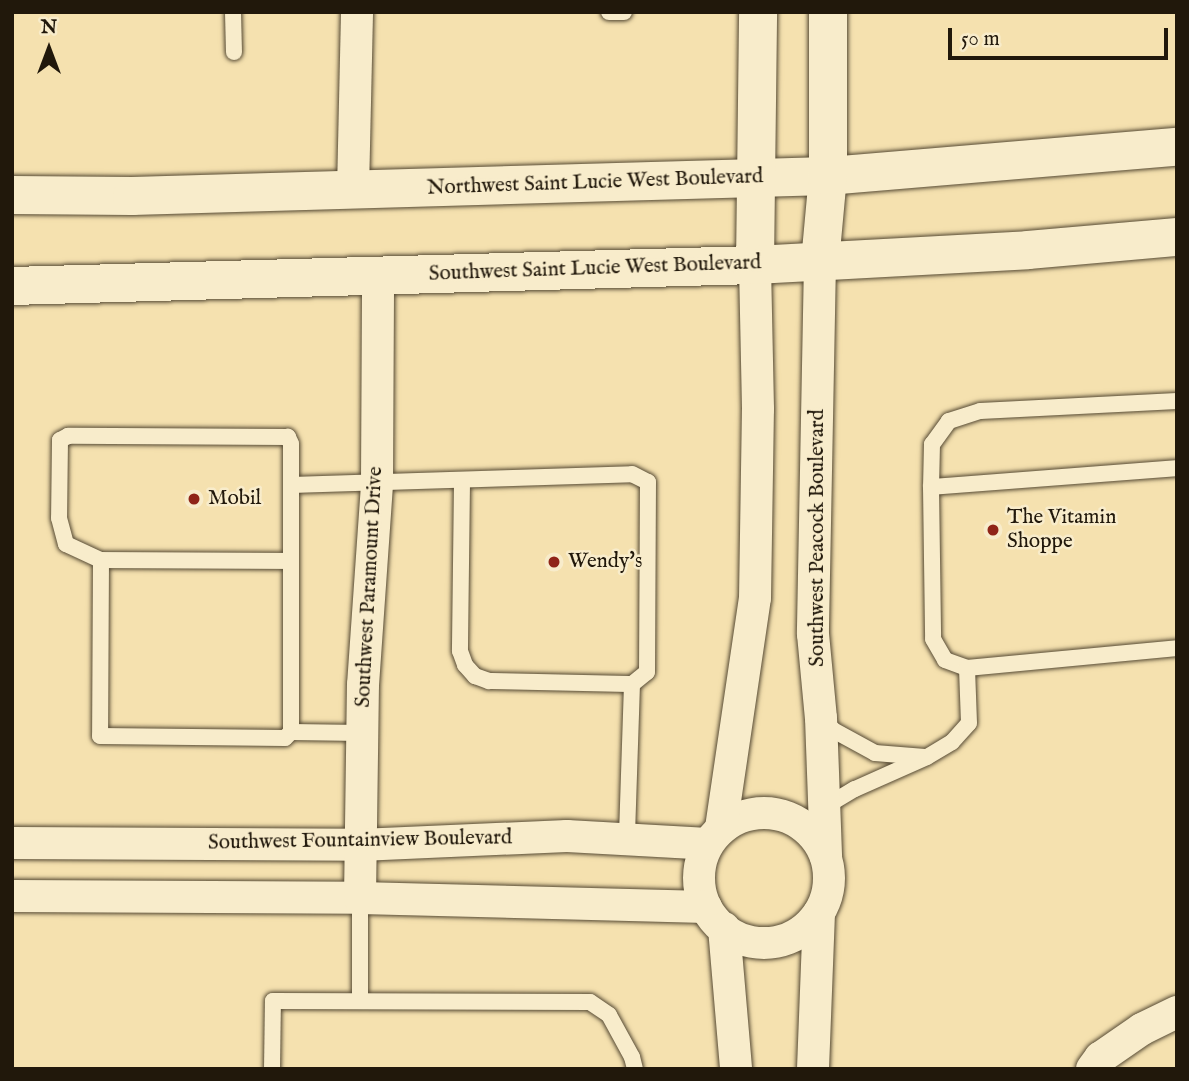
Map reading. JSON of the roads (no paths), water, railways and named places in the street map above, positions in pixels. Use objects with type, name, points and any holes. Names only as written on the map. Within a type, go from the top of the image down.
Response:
[{"type":"main road","points":[[755,265],[758,12]]},
{"type":"main road","points":[[820,262],[828,176],[828,12]]},
{"type":"main road","name":"Northwest Saint Lucie West Boulevard","points":[[12,195],[132,197],[828,176],[1177,147]]},
{"type":"main road","points":[[1028,250],[1086,222],[1177,214]]},
{"type":"main road","name":"Southwest Saint Lucie West Boulevard","points":[[12,286],[755,265],[1028,250],[1177,237]]},
{"type":"street","points":[[353,190],[357,12]]},
{"type":"street","name":"Southwest Peacock Boulevard","points":[[820,262],[813,634],[821,718],[827,857]]},
{"type":"street","points":[[737,1069],[715,918],[699,886],[700,864],[715,836],[755,598],[758,409],[755,265]]},
{"type":"street","name":"Southwest Paramount Drive","points":[[360,898],[362,733],[377,483],[378,275]]},
{"type":"street","points":[[12,896],[360,898],[715,918],[742,939],[764,943],[786,939],[804,929],[819,913],[827,895],[830,876],[827,857],[809,831],[782,815],[760,812],[739,817],[715,836]]},
{"type":"street","name":"Southwest Fountainview Boulevard","points":[[12,843],[360,845],[567,836],[715,836]]},
{"type":"street","points":[[813,1069],[819,913]]},
{"type":"street","points":[[1093,1069],[1100,1058],[1142,1028],[1177,1012]]},
{"type":"lane","points":[[233,12],[234,51]]},
{"type":"lane","points":[[609,12],[624,12]]},
{"type":"lane","points":[[1177,401],[980,411],[948,421],[932,444],[931,487],[933,639],[946,660],[967,668],[1177,648]]},
{"type":"lane","points":[[101,560],[100,736],[285,738],[291,732],[291,561],[291,444],[288,437],[68,436],[60,439],[59,518],[66,544],[101,560],[291,561]]},
{"type":"lane","points":[[931,487],[1177,468]]},
{"type":"lane","points":[[291,485],[462,482],[632,474],[648,482],[647,672],[632,684],[489,681],[475,676],[465,666],[460,651],[462,482]]},
{"type":"lane","points":[[823,808],[855,789],[927,757],[953,742],[970,723],[967,668]]},
{"type":"lane","points":[[627,838],[632,684]]},
{"type":"lane","points":[[821,718],[833,730],[875,753],[927,757]]},
{"type":"lane","points":[[291,732],[362,733]]},
{"type":"lane","points":[[360,898],[360,1001]]},
{"type":"lane","points":[[272,1069],[273,1001],[590,1002],[609,1015],[632,1057],[635,1069]]},
{"type":"place","name":"Mobil","points":[[194,499]]},
{"type":"place","name":"The Vitamin Shoppe","points":[[993,530]]},
{"type":"place","name":"Wendy's","points":[[554,562]]}]
